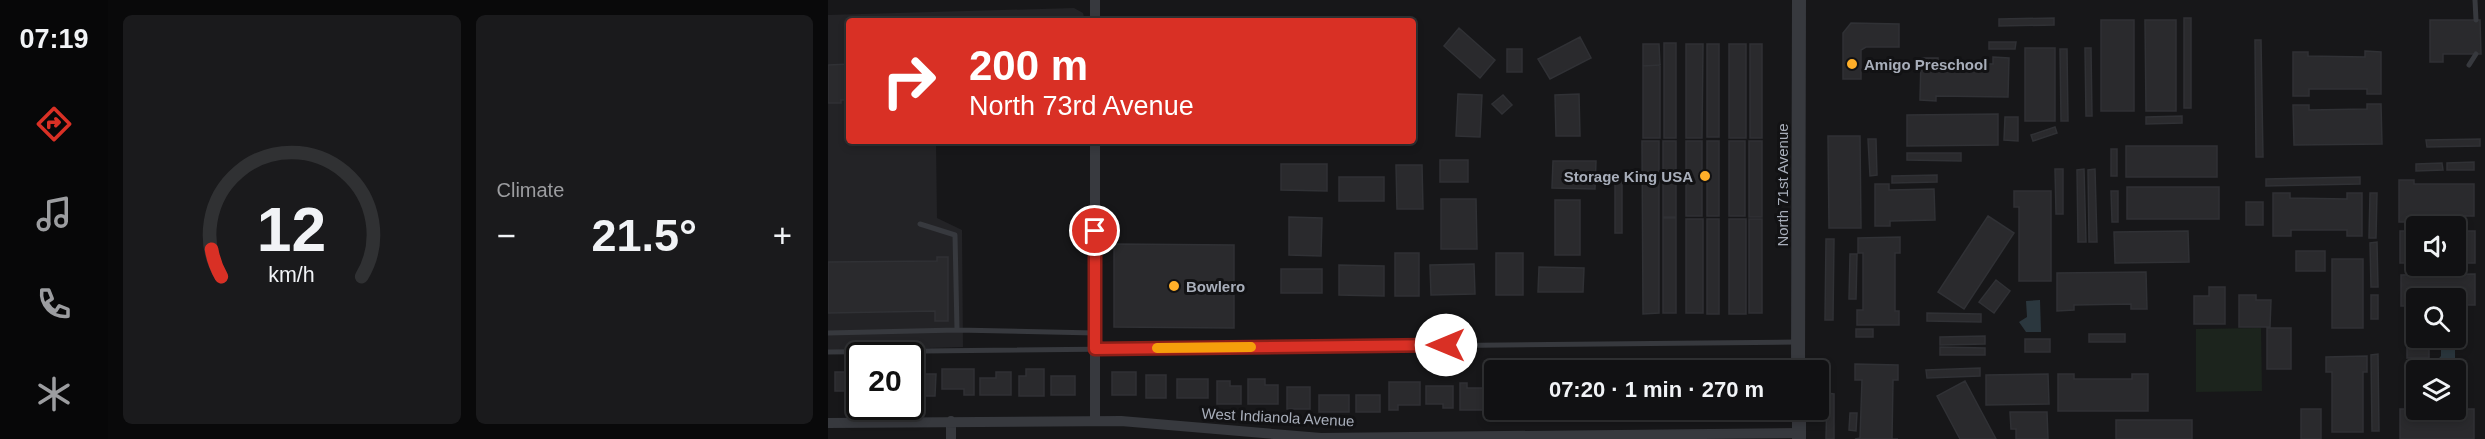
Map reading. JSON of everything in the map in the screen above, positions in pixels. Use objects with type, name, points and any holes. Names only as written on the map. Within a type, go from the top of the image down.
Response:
[{"type":"street","points":[[1095,0],[1095,18]]},
{"type":"street","name":"North 71st Avenue","points":[[1798,360],[1799,0]]},
{"type":"street","points":[[1095,144],[1095,421]]},
{"type":"street","points":[[1798,420],[1799,436]]},
{"type":"street","points":[[951,421],[951,439]]},
{"type":"street","name":"West Indianola Avenue","points":[[828,423],[1095,421],[1258,436],[1321,438],[1799,436]]},
{"type":"lane","points":[[2475,0],[2476,20]]},
{"type":"lane","points":[[2469,66],[2476,54]]},
{"type":"lane","points":[[920,224],[955,235],[957,330]]},
{"type":"lane","points":[[828,333],[957,330],[1095,333]]},
{"type":"lane","points":[[828,352],[1798,342]]},
{"type":"shaded area","points":[[1074,8],[1083,13],[1084,18],[846,18],[846,144],[936,144],[937,218],[962,230],[963,347],[924,348],[924,342],[846,342],[846,350],[828,351],[828,15]]},
{"type":"shaded area","points":[[2040,300],[2041,332],[2026,332],[2019,322],[2027,317],[2026,301]]},
{"type":"shaded area","points":[[2261,328],[2262,391],[2196,392],[2196,329]]},
{"type":"shaded area","points":[[2455,349],[2455,360],[2437,360],[2441,356],[2441,350]]},
{"type":"building","points":[[2054,18],[2054,25],[1999,26],[1999,19]]},
{"type":"building","points":[[2184,18],[2191,18],[2191,108],[2184,108]]},
{"type":"building","points":[[2101,20],[2134,20],[2134,111],[2101,111]]},
{"type":"building","points":[[2145,20],[2176,20],[2176,111],[2146,111]]},
{"type":"building","points":[[2430,20],[2480,20],[2481,54],[2443,54],[2443,62],[2430,62]]},
{"type":"building","name":"Amigo Preschool","points":[[1851,23],[1899,24],[1899,47],[1866,47],[1861,50],[1861,79],[1843,79],[1843,33]]},
{"type":"building","points":[[1459,28],[1495,60],[1480,78],[1444,46]]},
{"type":"building","points":[[1580,37],[1591,58],[1550,79],[1538,59]]},
{"type":"building","points":[[2255,40],[2261,40],[2263,157],[2256,157]]},
{"type":"building","points":[[1989,42],[2016,42],[2015,49],[1989,49]]},
{"type":"building","points":[[1664,43],[1676,43],[1676,138],[1664,138]]},
{"type":"building","points":[[1643,44],[1659,44],[1660,65],[1643,66]]},
{"type":"building","points":[[1686,44],[1703,44],[1702,138],[1686,138]]},
{"type":"building","points":[[1707,44],[1719,44],[1719,137],[1707,137]]},
{"type":"building","points":[[1729,44],[1746,44],[1746,138],[1729,138]]},
{"type":"building","points":[[1750,44],[1762,44],[1762,138],[1750,138]]},
{"type":"building","points":[[2025,48],[2055,48],[2055,121],[2025,121]]},
{"type":"building","points":[[2085,48],[2091,48],[2092,116],[2086,116]]},
{"type":"building","points":[[1507,49],[1522,49],[1522,72],[1507,72]]},
{"type":"building","points":[[2060,49],[2067,49],[2068,121],[2061,121]]},
{"type":"building","points":[[2365,51],[2381,52],[2381,94],[2367,94],[2367,89],[2309,89],[2309,96],[2293,96],[2293,52],[2308,52],[2308,56],[2365,57]]},
{"type":"building","points":[[1993,57],[2009,58],[2008,97],[1936,96],[1936,101],[1920,100],[1921,58],[1938,58],[1938,63],[1993,64]]},
{"type":"building","points":[[846,64],[846,100],[841,100],[841,103],[828,103],[828,65]]},
{"type":"building","points":[[1660,65],[1660,138],[1643,138],[1643,66]]},
{"type":"building","points":[[1458,94],[1482,95],[1480,137],[1456,136]]},
{"type":"building","points":[[1579,94],[1580,136],[1556,136],[1555,95]]},
{"type":"building","points":[[1503,95],[1512,105],[1502,114],[1492,104]]},
{"type":"building","points":[[2367,104],[2381,104],[2382,144],[2294,145],[2293,105],[2309,105],[2309,110],[2367,109]]},
{"type":"building","points":[[1998,114],[1998,145],[1907,146],[1907,115]]},
{"type":"building","points":[[2182,116],[2182,123],[2146,124],[2146,117]]},
{"type":"building","points":[[2005,117],[2018,117],[2018,141],[2004,140]]},
{"type":"building","points":[[2055,127],[2057,133],[2033,141],[2031,135]]},
{"type":"building","points":[[1828,136],[1860,136],[1861,228],[1829,228]]},
{"type":"building","points":[[1868,139],[1876,139],[1877,175],[1870,176]]},
{"type":"building","points":[[2480,139],[2480,146],[2427,147],[2426,140]]},
{"type":"building","points":[[1642,141],[1659,141],[1659,313],[1643,314]]},
{"type":"building","points":[[1663,141],[1676,141],[1676,217],[1663,217]]},
{"type":"building","points":[[1686,141],[1702,141],[1702,216],[1686,216]]},
{"type":"building","points":[[1707,141],[1719,141],[1719,216],[1707,216]]},
{"type":"building","points":[[1729,141],[1745,141],[1745,216],[1729,216]]},
{"type":"building","points":[[1749,141],[1762,141],[1762,217],[1749,217]]},
{"type":"building","points":[[2126,146],[2217,146],[2217,177],[2126,177]]},
{"type":"building","points":[[2111,149],[2117,149],[2117,176],[2111,176]]},
{"type":"building","points":[[1907,153],[1961,153],[1961,161],[1907,160]]},
{"type":"building","points":[[1440,160],[1468,160],[1468,182],[1440,182]]},
{"type":"building","points":[[1553,161],[1596,161],[1595,189],[1552,188]]},
{"type":"building","points":[[2474,162],[2474,170],[2447,170],[2447,163]]},
{"type":"building","points":[[2442,163],[2443,170],[2416,171],[2416,164]]},
{"type":"building","points":[[1281,164],[1327,164],[1327,191],[1281,190]]},
{"type":"building","points":[[1396,165],[1422,165],[1423,209],[1397,209]]},
{"type":"building","points":[[2055,169],[2063,169],[2063,214],[2056,214]]},
{"type":"building","points":[[2084,169],[2086,242],[2078,242],[2077,170]]},
{"type":"building","points":[[2095,169],[2097,242],[2089,242],[2088,170]]},
{"type":"building","points":[[1937,175],[1937,182],[1892,183],[1892,176]]},
{"type":"building","points":[[1339,177],[1384,177],[1384,201],[1339,201]]},
{"type":"building","points":[[2360,177],[2360,184],[2266,186],[2266,179]]},
{"type":"building","points":[[1615,179],[1622,179],[1622,233],[1615,233]]},
{"type":"building","points":[[2399,180],[2414,180],[2414,184],[2474,184],[2474,216],[2406,216],[2406,222],[2399,222]]},
{"type":"building","points":[[1875,184],[1889,184],[1889,190],[1934,189],[1935,220],[1890,221],[1890,226],[1875,226]]},
{"type":"building","points":[[2127,187],[2219,187],[2219,219],[2127,219]]},
{"type":"building","points":[[2014,191],[2051,191],[2051,281],[2019,281],[2019,207],[2014,207]]},
{"type":"building","points":[[2111,191],[2118,191],[2118,222],[2112,222]]},
{"type":"building","points":[[2273,193],[2290,193],[2290,198],[2347,199],[2347,193],[2362,193],[2362,236],[2347,236],[2347,230],[2291,230],[2291,236],[2273,236]]},
{"type":"building","points":[[2370,193],[2377,193],[2376,238],[2369,238]]},
{"type":"building","points":[[1441,199],[1476,199],[1477,249],[1441,249]]},
{"type":"building","points":[[1555,200],[1580,200],[1580,255],[1555,255]]},
{"type":"building","points":[[2246,202],[2263,202],[2263,225],[2246,225]]},
{"type":"building","points":[[1988,216],[2014,233],[1964,309],[1938,292]]},
{"type":"building","points":[[1289,217],[1322,218],[1321,256],[1289,255]]},
{"type":"building","points":[[1663,218],[1676,218],[1676,313],[1663,313]]},
{"type":"building","points":[[1686,219],[1703,219],[1703,313],[1686,313]]},
{"type":"building","points":[[1707,219],[1719,219],[1719,314],[1707,314]]},
{"type":"building","points":[[1729,219],[1746,219],[1746,314],[1729,314]]},
{"type":"building","points":[[1749,219],[1762,219],[1762,313],[1749,313]]},
{"type":"building","points":[[2188,231],[2189,262],[2115,263],[2114,232]]},
{"type":"building","points":[[2400,231],[2406,231],[2406,263],[2400,263]]},
{"type":"building","points":[[2466,231],[2475,231],[2475,263],[2466,263]]},
{"type":"building","points":[[1900,237],[1900,253],[1895,253],[1895,311],[1899,311],[1899,325],[1857,325],[1857,310],[1863,310],[1863,253],[1858,253],[1858,238]]},
{"type":"building","points":[[1826,239],[1834,239],[1833,320],[1825,320]]},
{"type":"building","points":[[2377,242],[2378,287],[2371,287],[2370,243]]},
{"type":"building","name":"Bowlero","points":[[1114,244],[1234,245],[1234,328],[1114,327]]},
{"type":"building","points":[[2296,251],[2325,251],[2325,271],[2296,271]]},
{"type":"building","points":[[1395,253],[1419,253],[1419,296],[1395,296]]},
{"type":"building","points":[[1496,253],[1523,253],[1523,295],[1496,295]]},
{"type":"building","points":[[1850,254],[1857,254],[1856,299],[1849,299]]},
{"type":"building","points":[[937,257],[948,257],[948,321],[935,321],[935,311],[828,313],[828,262],[937,261]]},
{"type":"building","points":[[2332,259],[2363,259],[2363,328],[2332,328]]},
{"type":"building","points":[[1474,264],[1475,294],[1431,295],[1430,265]]},
{"type":"building","points":[[1339,265],[1384,266],[1384,296],[1339,295]]},
{"type":"building","points":[[1539,267],[1584,268],[1583,292],[1538,292]]},
{"type":"building","points":[[1281,269],[1322,269],[1322,293],[1281,293]]},
{"type":"building","points":[[2146,272],[2147,309],[2131,309],[2131,304],[2074,305],[2074,310],[2057,311],[2057,273]]},
{"type":"building","points":[[2466,274],[2475,274],[2475,305],[2466,305],[2466,288],[2406,288],[2406,306],[2401,306],[2401,275],[2466,276]]},
{"type":"building","points":[[1996,280],[2010,291],[1994,313],[1979,302]]},
{"type":"building","points":[[2209,287],[2225,287],[2225,324],[2194,324],[2194,296],[2209,296]]},
{"type":"building","points":[[2239,295],[2256,295],[2256,300],[2271,300],[2270,327],[2239,327]]},
{"type":"building","points":[[2371,295],[2378,295],[2378,319],[2371,319]]},
{"type":"building","points":[[1927,313],[1981,314],[1981,322],[1927,321]]},
{"type":"building","points":[[2267,328],[2291,328],[2291,369],[2267,369]]},
{"type":"building","points":[[1471,329],[1471,337],[1418,338],[1418,331]]},
{"type":"building","points":[[1856,329],[1873,329],[1873,337],[1856,337]]},
{"type":"building","points":[[2089,334],[2125,334],[2125,342],[2089,342]]},
{"type":"building","points":[[1985,336],[1985,344],[1940,345],[1940,337]]},
{"type":"building","points":[[2025,339],[2050,339],[2050,352],[2025,352]]},
{"type":"building","points":[[1940,347],[1985,348],[1985,355],[1940,355]]},
{"type":"building","points":[[2407,348],[2429,348],[2429,358],[2407,358]]},
{"type":"building","points":[[2378,354],[2379,431],[2372,431],[2371,355]]},
{"type":"building","points":[[2367,356],[2367,372],[2363,372],[2363,432],[2332,432],[2332,372],[2326,372],[2326,357]]},
{"type":"building","points":[[1855,364],[1898,365],[1898,380],[1893,380],[1892,439],[1855,439],[1860,438],[1862,380],[1855,380]]},
{"type":"building","points":[[1980,368],[1980,376],[1927,378],[1926,370]]},
{"type":"building","points":[[942,369],[974,369],[974,395],[964,395],[964,389],[942,389]]},
{"type":"building","points":[[1026,369],[1044,369],[1044,396],[1019,396],[1019,376],[1026,376]]},
{"type":"building","points":[[835,372],[846,372],[846,391],[835,391]]},
{"type":"building","points":[[996,372],[1011,372],[1011,395],[980,395],[980,378],[996,378]]},
{"type":"building","points":[[1112,372],[1136,372],[1136,395],[1112,395]]},
{"type":"building","points":[[924,374],[936,374],[935,396],[924,396]]},
{"type":"building","points":[[2048,374],[2049,404],[1986,405],[1986,375]]},
{"type":"building","points":[[2058,374],[2074,374],[2074,379],[2132,379],[2132,374],[2148,374],[2148,411],[2058,411]]},
{"type":"building","points":[[1146,375],[1166,375],[1166,398],[1146,398]]},
{"type":"building","points":[[1051,376],[1075,376],[1075,395],[1051,395]]},
{"type":"building","points":[[1177,379],[1208,379],[1208,398],[1177,398]]},
{"type":"building","points":[[1248,379],[1265,379],[1265,385],[1278,385],[1278,404],[1248,404]]},
{"type":"building","points":[[1217,381],[1230,381],[1230,386],[1241,386],[1241,404],[1217,404]]},
{"type":"building","points":[[1965,381],[1996,439],[1960,439],[1937,396]]},
{"type":"building","points":[[1389,382],[1420,382],[1420,405],[1398,405],[1398,410],[1389,410]]},
{"type":"building","points":[[1460,383],[1467,383],[1467,388],[1484,388],[1484,410],[1460,410]]},
{"type":"building","points":[[1426,386],[1453,386],[1453,408],[1443,408],[1443,404],[1426,404]]},
{"type":"building","points":[[1287,387],[1310,387],[1310,409],[1287,409]]},
{"type":"building","points":[[1829,393],[1834,394],[1834,439],[1826,439]]},
{"type":"building","points":[[1319,395],[1349,395],[1349,412],[1319,412]]},
{"type":"building","points":[[1356,395],[1380,395],[1380,412],[1356,412]]},
{"type":"building","points":[[2301,409],[2321,409],[2321,439],[2301,439]]},
{"type":"building","points":[[2400,409],[2406,409],[2406,420],[2466,420],[2466,409],[2474,409],[2474,439],[2400,439]]},
{"type":"building","points":[[2010,412],[2047,412],[2048,439],[2016,439],[2016,429],[2011,429]]},
{"type":"building","points":[[1850,413],[1857,413],[1856,431],[1849,430]]},
{"type":"building","points":[[2116,420],[2192,420],[2192,439],[2116,439]]},
{"type":"slow traffic","points":[[1157,348],[1251,347]]},
{"type":"place","name":"Amigo Preschool","points":[[1852,64]]},
{"type":"place","name":"Storage King USA","points":[[1705,176]]},
{"type":"place","name":"Bowlero","points":[[1174,286]]},
{"type":"route","points":[[1095,231],[1095,349],[1446,345]]}]
